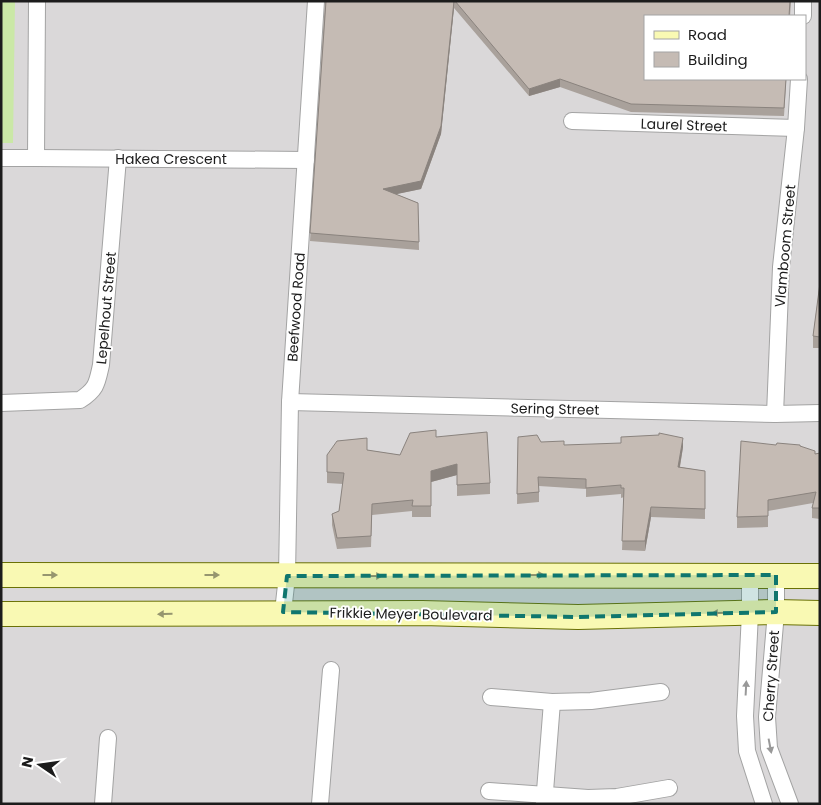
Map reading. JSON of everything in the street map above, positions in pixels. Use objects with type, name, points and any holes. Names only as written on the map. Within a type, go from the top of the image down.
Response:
[{"type":"street","points":[[36,158],[37,1]]},
{"type":"street","name":"Beefwood Road","points":[[283,612],[287,576],[290,402],[316,1]]},
{"type":"street","points":[[803,15],[804,1]]},
{"type":"street","name":"Vlamboom Street","points":[[775,414],[781,267],[796,128],[799,80]]},
{"type":"street","name":"Laurel Street","points":[[572,121],[796,128]]},
{"type":"street","name":"Hakea Crescent","points":[[1,158],[306,160]]},
{"type":"street","name":"Lepelhout Street","points":[[1,403],[80,400],[92,393],[97,383],[102,365],[118,158]]},
{"type":"street","name":"Sering Street","points":[[290,402],[775,414],[820,413]]},
{"type":"street","points":[[1,575],[820,576]]},
{"type":"street","name":"Cherry Street","points":[[750,575],[745,716],[747,751],[764,804]]},
{"type":"street","name":"Cherry Street","points":[[776,575],[776,612],[767,717],[769,748],[790,804]]},
{"type":"street","name":"Frikkie Meyer Boulevard","points":[[1,614],[283,612],[578,617],[776,612],[820,613]]},
{"type":"street","points":[[320,804],[331,670]]},
{"type":"street","points":[[491,697],[552,702],[591,701],[661,692]]},
{"type":"street","points":[[544,799],[552,702]]},
{"type":"street","points":[[104,804],[108,738]]},
{"type":"street","points":[[489,791],[544,799],[617,797],[668,788]]},
{"type":"highlighted area","points":[[776,575],[776,612],[578,617],[283,612],[287,576]]},
{"type":"shaded area","points":[[1,1],[820,1],[820,804],[1,804]]},
{"type":"green space","points":[[1,1],[15,1],[13,143],[1,143]]},
{"type":"building","points":[[326,1],[454,1],[441,126],[421,181],[383,189],[418,203],[419,242],[310,233]]},
{"type":"building","points":[[455,1],[790,1],[789,15],[644,15],[644,80],[786,80],[784,108],[631,104],[560,79],[529,89]]},
{"type":"building","points":[[820,283],[820,337],[813,336]]},
{"type":"building","points":[[436,430],[436,437],[487,432],[490,483],[457,485],[457,464],[431,471],[431,506],[412,506],[413,500],[372,504],[371,536],[337,538],[332,514],[339,511],[344,473],[327,472],[327,455],[337,441],[367,438],[367,450],[400,455],[410,433]]},
{"type":"building","points":[[659,433],[683,438],[678,467],[705,471],[705,509],[651,507],[645,541],[622,541],[624,488],[621,488],[621,485],[586,488],[586,479],[538,477],[539,492],[517,494],[518,437],[537,435],[541,442],[564,441],[564,445],[621,443],[621,437],[659,435]]},
{"type":"building","points":[[741,441],[776,445],[777,443],[800,445],[815,451],[815,454],[820,453],[820,508],[812,508],[816,492],[768,500],[768,516],[737,517]]}]
